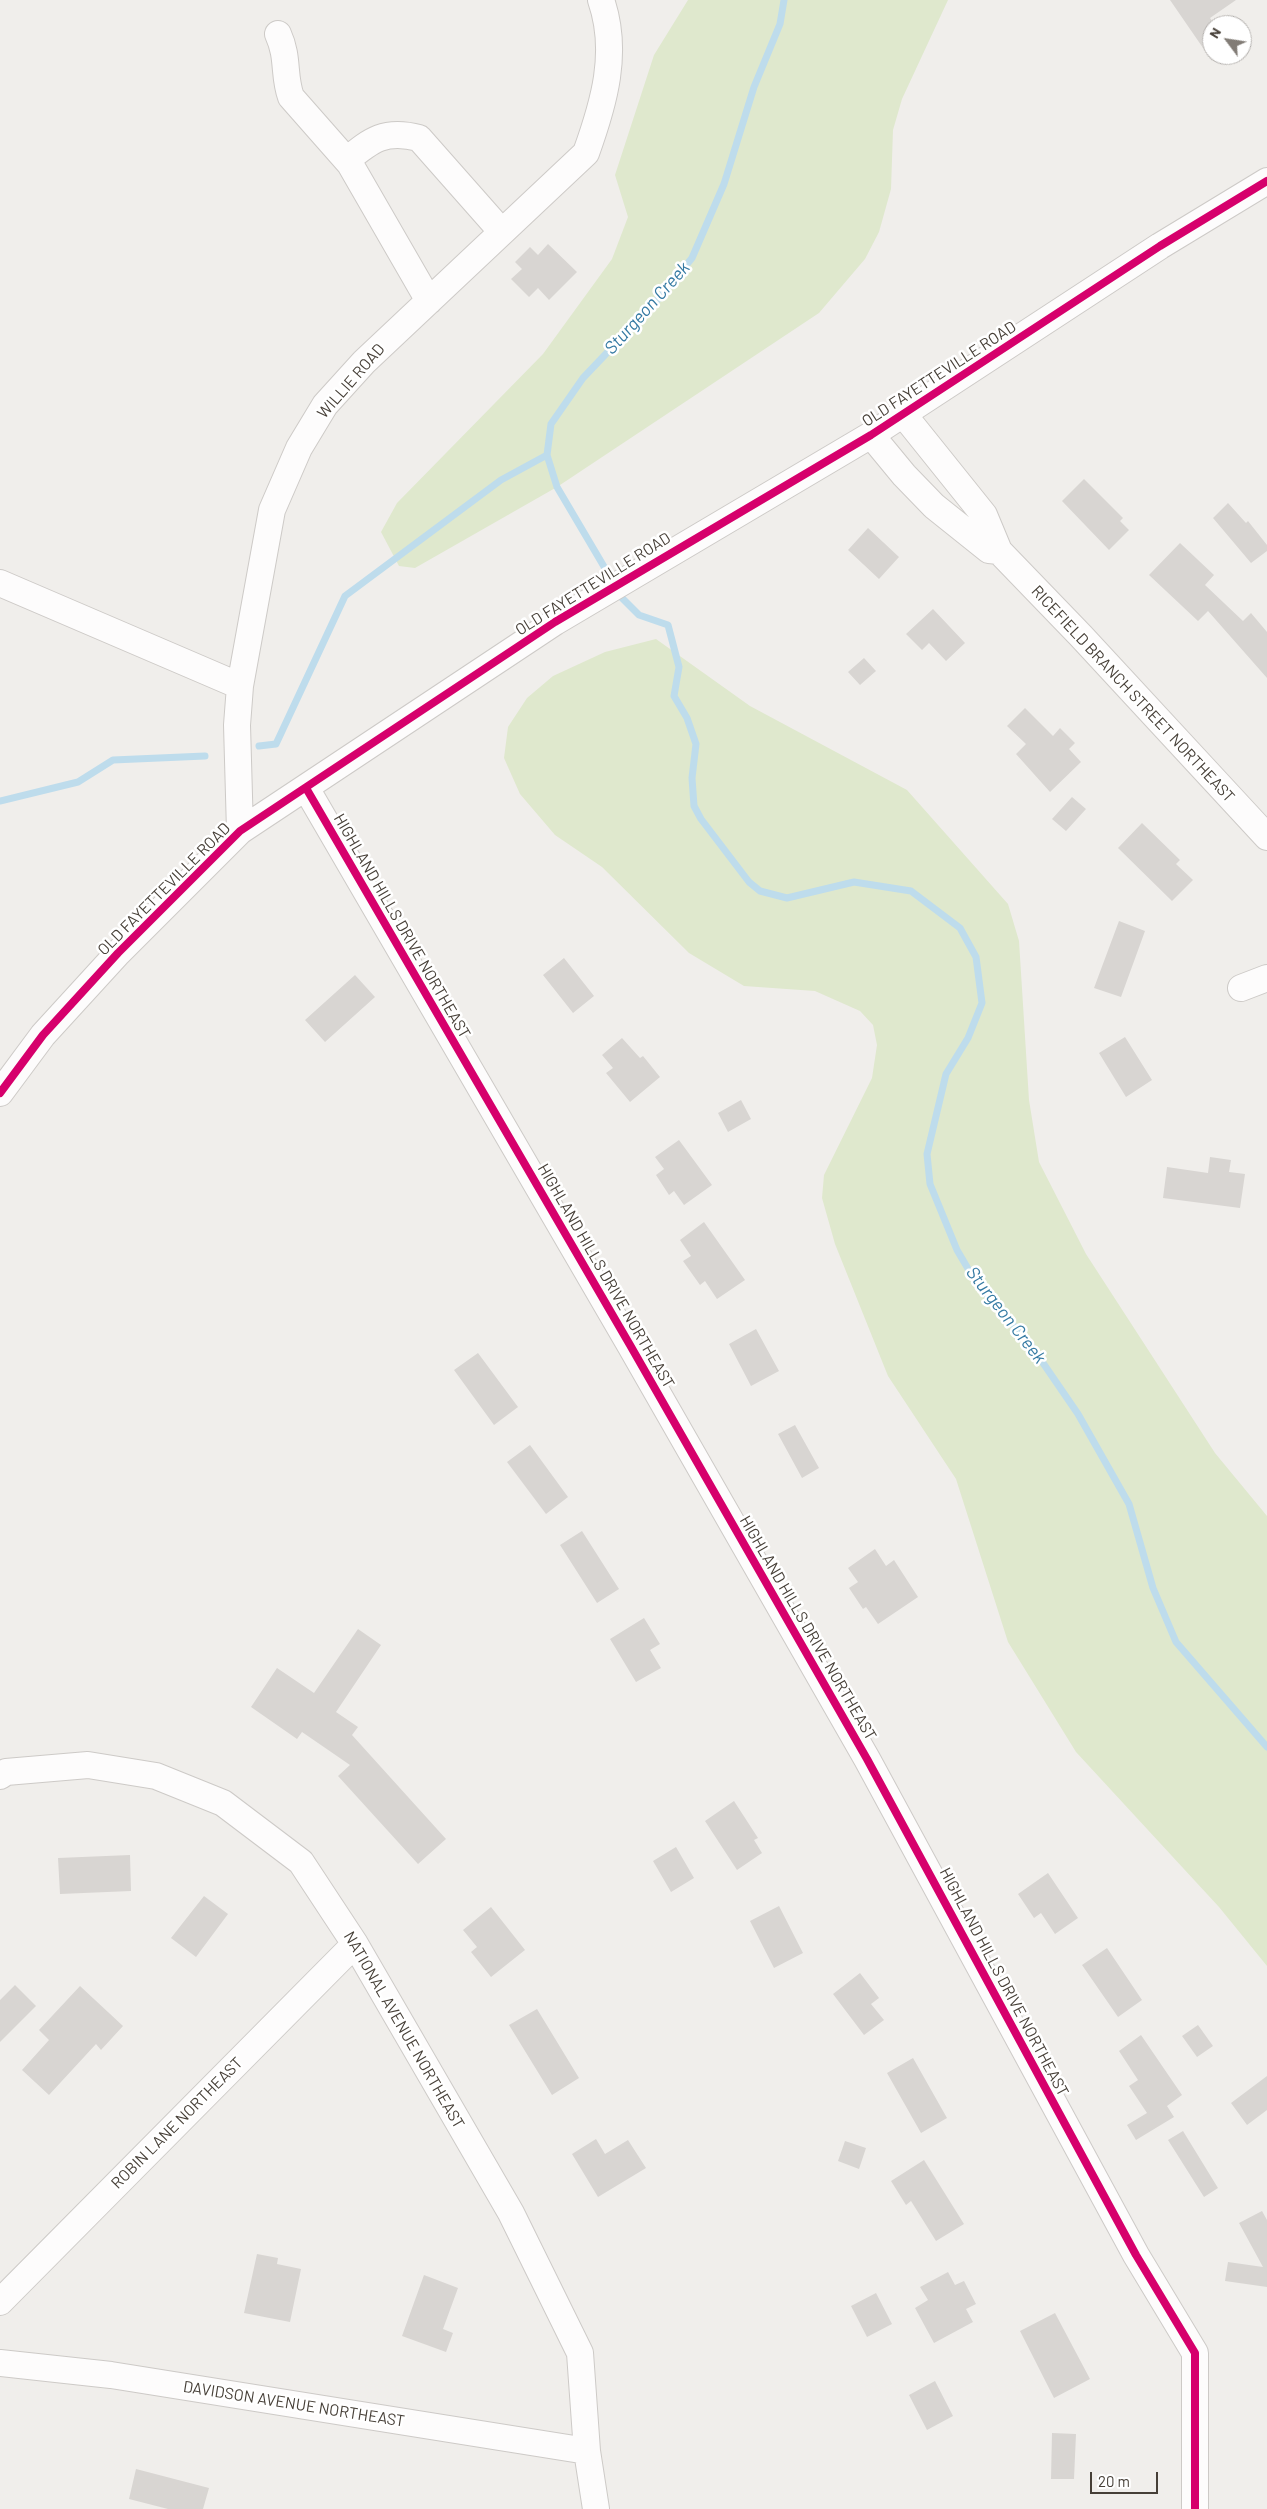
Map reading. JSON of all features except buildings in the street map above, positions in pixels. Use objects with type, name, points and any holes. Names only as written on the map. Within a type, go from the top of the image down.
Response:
[{"type":"street","name":"WILLIE ROAD","points":[[240,831],[237,726],[240,686],[272,510],[299,448],[325,405],[364,362],[586,153],[599,118],[608,78],[609,22],[601,0]]},
{"type":"street","points":[[278,34],[285,49],[287,86],[291,97],[347,160],[429,301]]},
{"type":"street","points":[[347,160],[370,140],[388,135],[404,134],[419,138],[502,232]]},
{"type":"street","name":"OLD FAYETTEVILLE ROAD","points":[[0,1093],[43,1035],[112,960],[240,831],[555,622],[871,435],[1160,246],[1267,181]]},
{"type":"street","name":"RICEFIELD BRANCH STREET NORTHEAST","points":[[903,414],[984,515],[999,551],[1081,636],[1267,837]]},
{"type":"street","name":"RICEFIELD BRANCH STREET NORTHEAST","points":[[871,435],[904,475],[934,506],[989,550],[999,551]]},
{"type":"street","points":[[0,583],[240,686]]},
{"type":"street","name":"HIGHLAND HILLS DRIVE NORTHEAST","points":[[306,788],[630,1345],[867,1759],[1136,2255],[1195,2353],[1195,2509]]},
{"type":"street","points":[[1241,988],[1267,978]]},
{"type":"street","name":"NATIONAL AVENUE NORTHEAST","points":[[0,1776],[6,1772],[88,1765],[156,1776],[223,1803],[300,1862],[355,1944],[511,2212],[580,2353],[587,2451],[596,2509]]},
{"type":"street","name":"ROBIN LANE NORTHEAST","points":[[0,2302],[355,1944]]},
{"type":"street","name":"DAVIDSON AVENUE NORTHEAST","points":[[0,2363],[111,2376],[587,2451]]},
{"type":"green space","points":[[688,0],[948,0],[902,99],[893,130],[891,189],[879,232],[865,259],[819,313],[557,487],[415,568],[399,566],[381,532],[397,503],[543,354],[612,259],[628,217],[615,175],[654,55]]},
{"type":"green space","points":[[656,639],[750,706],[907,790],[1008,904],[1019,941],[1029,1100],[1039,1162],[1086,1254],[1215,1453],[1267,1516],[1267,1966],[1219,1907],[1076,1752],[1008,1642],[956,1479],[888,1376],[835,1244],[822,1198],[824,1175],[872,1078],[877,1045],[873,1025],[860,1011],[815,991],[744,986],[689,953],[602,867],[555,835],[520,794],[504,758],[508,727],[527,698],[553,676],[605,652]]},
{"type":"waterway","name":"Sturgeon Creek","points":[[606,570],[557,487],[547,455],[551,424],[583,378],[661,296],[692,258],[724,184],[754,87],[780,24],[784,0]]},
{"type":"waterway","points":[[259,746],[276,744],[345,596],[501,480],[547,455]]},
{"type":"waterway","name":"Sturgeon Creek","points":[[622,598],[639,615],[668,625],[679,667],[674,696],[687,718],[696,744],[692,778],[694,806],[701,819],[749,882],[760,891],[787,898],[854,882],[911,891],[960,928],[976,957],[982,1003],[968,1038],[946,1074],[927,1154],[930,1184],[957,1250],[977,1284],[1030,1344],[1078,1414],[1129,1504],[1153,1588],[1176,1642],[1267,1747]]},
{"type":"waterway","points":[[0,801],[78,782],[113,760],[205,756]]},
{"type":"cycle path","points":[[0,1093],[43,1035],[118,953],[240,831],[555,622],[871,435],[1160,246],[1267,181]]},
{"type":"cycle path","points":[[306,788],[630,1345],[867,1759],[1136,2255],[1195,2353],[1195,2509]]}]
